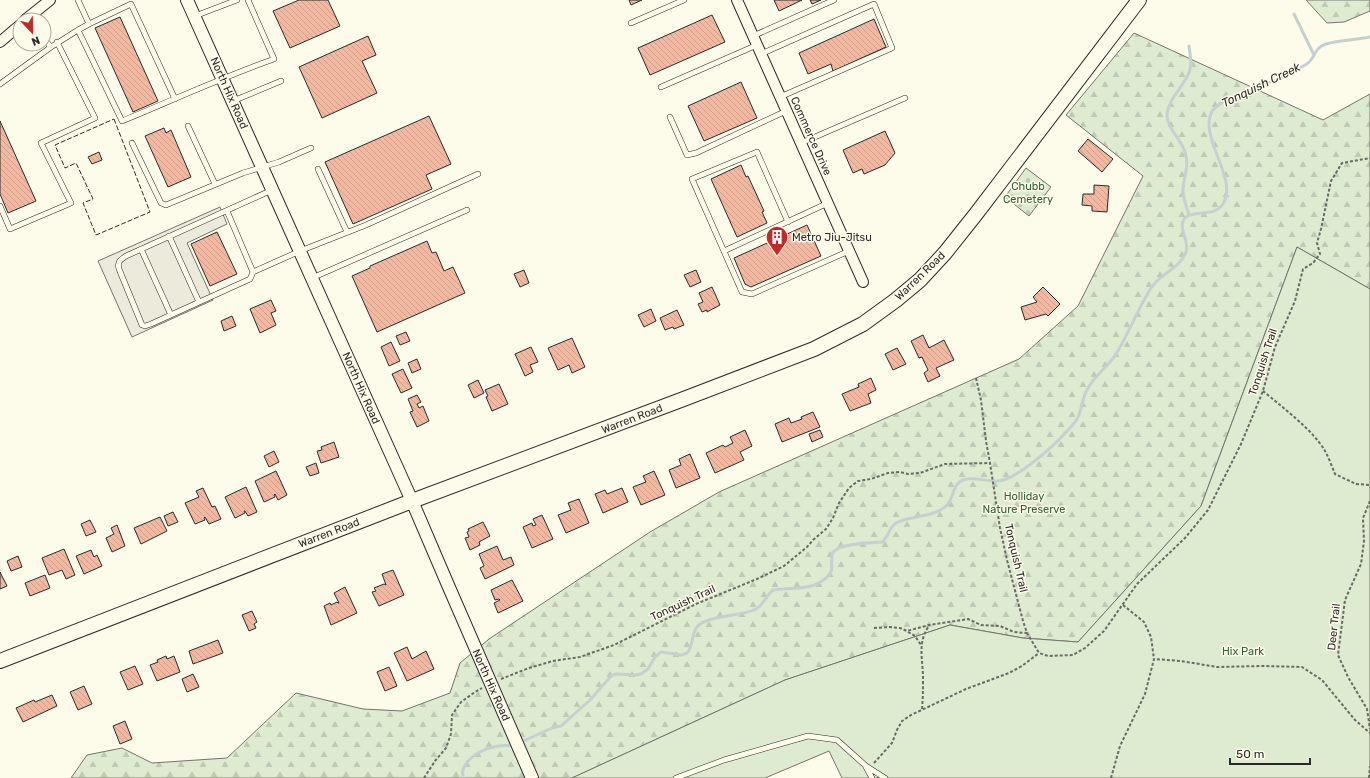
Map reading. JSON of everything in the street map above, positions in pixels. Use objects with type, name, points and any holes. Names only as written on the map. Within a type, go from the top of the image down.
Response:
[{"type":"main road","name":"Warren Road","points":[[0,661],[412,501],[814,349],[863,324],[920,280],[945,253],[1138,0]]},
{"type":"street","points":[[36,12],[50,0]]},
{"type":"street","name":"North Hix Road","points":[[187,0],[412,501],[532,778]]},
{"type":"street","name":"Commerce Drive","points":[[737,0],[863,282]]},
{"type":"street","points":[[0,42],[12,32]]},
{"type":"lane","points":[[78,0],[88,24]]},
{"type":"lane","points":[[194,17],[237,0]]},
{"type":"lane","points":[[78,30],[122,121],[274,59],[248,0]]},
{"type":"lane","points":[[631,23],[684,0]]},
{"type":"lane","points":[[757,45],[834,0]]},
{"type":"lane","points":[[52,46],[88,24],[131,4],[175,99]]},
{"type":"lane","points":[[661,87],[757,45],[874,4],[892,48],[780,97]]},
{"type":"lane","points":[[0,206],[10,229],[71,203],[41,143],[95,118],[57,42]]},
{"type":"lane","points":[[0,84],[44,52]]},
{"type":"lane","points":[[232,102],[281,81]]},
{"type":"lane","points":[[801,144],[905,98]]},
{"type":"lane","points":[[670,117],[688,155],[696,153],[786,111]]},
{"type":"lane","points":[[188,126],[215,184]]},
{"type":"lane","points":[[132,143],[161,203],[166,205],[215,184],[243,173],[279,162],[311,148]]},
{"type":"lane","points":[[788,222],[757,152],[692,179],[742,292],[752,294],[849,251]]},
{"type":"lane","points":[[318,169],[347,232]]},
{"type":"lane","points":[[253,272],[478,174]]},
{"type":"lane","points":[[227,211],[253,272],[252,277],[148,326],[144,326],[140,322],[118,264],[123,258],[272,190]]},
{"type":"lane","points":[[724,251],[828,203]]},
{"type":"lane","points":[[312,278],[467,210]]},
{"type":"lane","points":[[169,236],[199,302]]},
{"type":"lane","points":[[142,249],[171,315]]},
{"type":"lane","points":[[676,778],[724,760],[808,736],[837,740],[868,768],[885,778]]},
{"type":"lane","points":[[868,768],[872,778]]},
{"type":"path","name":"Tonquish Trail","points":[[424,778],[434,761],[446,748],[451,734],[452,715],[461,702],[475,692],[529,668],[553,661],[580,657],[614,645],[696,604],[757,579],[784,566],[826,529],[833,518],[839,503],[849,488],[858,481],[871,479],[888,473],[920,473],[945,464],[990,463],[1000,528],[1027,633],[1039,653],[1048,656],[1073,656],[1085,648],[1104,631],[1137,584],[1185,538],[1208,510],[1241,444],[1263,391],[1275,347],[1295,301],[1303,269],[1313,263],[1320,254],[1317,243],[1331,182],[1342,163],[1370,158]]},
{"type":"path","points":[[976,378],[982,400],[986,442],[990,463]]},
{"type":"path","points":[[1263,391],[1312,435],[1325,450],[1336,474],[1356,484],[1370,485]]},
{"type":"path","name":"Deer Trail","points":[[1370,501],[1363,518],[1364,541],[1361,564],[1345,600],[1338,655],[1348,677],[1367,709],[1370,729]]},
{"type":"path","points":[[1111,778],[1120,746],[1145,694],[1154,659],[1151,637],[1144,622],[1123,605]]},
{"type":"path","points":[[907,631],[929,625],[968,619],[981,624],[1000,626],[1014,632],[1027,633]]},
{"type":"path","points":[[922,710],[923,677],[921,645],[924,632],[929,625]]},
{"type":"path","points":[[874,628],[900,628],[915,636],[921,645]]},
{"type":"path","points":[[868,768],[892,743],[902,721],[911,715],[966,689],[1009,673],[1022,666],[1039,653]]},
{"type":"path","points":[[1154,659],[1181,661],[1217,667],[1302,667],[1322,680],[1355,720],[1370,733]]},
{"type":"path","points":[[1369,778],[1370,766]]},
{"type":"green space","points":[[1306,0],[1370,0],[1370,11],[1344,22],[1327,23]]},
{"type":"green space","name":"Holliday Nature Preserve","points":[[1134,33],[1323,120],[1370,94],[1370,289],[1297,247],[1201,506],[1078,642],[1023,638],[950,625],[785,680],[572,778],[71,778],[87,755],[122,748],[152,763],[227,758],[296,693],[363,709],[402,711],[450,693],[460,663],[489,639],[650,532],[719,492],[1019,359],[1078,306],[1143,176],[1066,115]]},
{"type":"green space","name":"Chubb Cemetery","points":[[1026,168],[1051,187],[1029,216],[1005,197]]},
{"type":"green space","name":"Hix Park","points":[[1297,247],[1370,289],[1370,778],[842,778],[829,751],[765,778],[572,778],[785,680],[950,625],[1023,638],[1078,642],[1201,506]]},
{"type":"shaded area","points":[[220,207],[227,224],[187,243],[213,300],[132,337],[98,261]]},
{"type":"building","points":[[299,0],[328,0],[340,26],[290,48],[273,11]]},
{"type":"building","points":[[629,0],[642,0],[631,5]]},
{"type":"building","points":[[774,0],[802,0],[779,11]]},
{"type":"building","points":[[810,0],[821,0],[812,4]]},
{"type":"building","points":[[712,15],[725,42],[650,75],[638,48]]},
{"type":"building","points":[[120,17],[158,101],[133,112],[95,28]]},
{"type":"building","points":[[874,19],[886,47],[833,71],[831,64],[808,74],[799,53]]},
{"type":"building","points":[[368,36],[376,55],[362,61],[377,93],[322,118],[299,67]]},
{"type":"building","points":[[741,82],[757,118],[704,141],[688,106]]},
{"type":"building","points":[[429,116],[451,164],[426,175],[432,189],[353,224],[325,162]]},
{"type":"building","points":[[0,121],[36,201],[8,213],[0,194]]},
{"type":"building","points":[[164,128],[166,133],[171,130],[191,177],[168,187],[145,136]]},
{"type":"building","points":[[885,131],[895,153],[885,165],[864,174],[862,169],[853,173],[843,150]]},
{"type":"building","points":[[1088,139],[1113,159],[1102,172],[1078,151]]},
{"type":"building","points":[[99,152],[102,160],[92,164],[88,157]]},
{"type":"building","points":[[741,165],[746,177],[748,176],[764,211],[762,212],[767,223],[737,237],[711,179]]},
{"type":"building","points":[[1094,185],[1109,186],[1107,212],[1092,211],[1092,206],[1082,205],[1083,194],[1094,194]]},
{"type":"building","name":"Metro Jiu-Jitsu","points":[[807,225],[821,256],[751,287],[745,284],[734,258]]},
{"type":"building","points":[[217,232],[237,274],[210,286],[191,244]]},
{"type":"building","points":[[427,241],[432,253],[436,252],[444,271],[453,267],[465,293],[377,332],[352,276],[370,268],[370,266]]},
{"type":"building","points":[[524,270],[529,283],[520,287],[514,274]]},
{"type":"building","points":[[696,270],[701,282],[690,287],[684,275]]},
{"type":"building","points":[[712,287],[720,305],[707,312],[707,310],[702,312],[698,304],[703,302],[699,293]]},
{"type":"building","points":[[1043,287],[1060,304],[1048,316],[1046,314],[1025,320],[1021,307],[1037,302],[1033,297]]},
{"type":"building","points":[[271,300],[276,311],[271,313],[276,325],[260,333],[250,309]]},
{"type":"building","points":[[651,309],[656,321],[644,327],[638,315]]},
{"type":"building","points":[[677,310],[684,325],[674,329],[673,327],[665,330],[660,318]]},
{"type":"building","points":[[232,316],[236,326],[224,331],[221,321]]},
{"type":"building","points":[[406,332],[410,341],[400,345],[396,336]]},
{"type":"building","points":[[923,335],[929,348],[944,340],[954,360],[936,368],[940,376],[928,382],[924,373],[928,370],[922,357],[919,358],[911,341]]},
{"type":"building","points":[[572,338],[585,367],[572,373],[569,365],[558,370],[548,348]]},
{"type":"building","points":[[391,342],[400,361],[389,366],[381,347]]},
{"type":"building","points":[[531,347],[538,362],[530,365],[533,372],[525,376],[515,354]]},
{"type":"building","points":[[897,348],[906,364],[893,370],[885,354]]},
{"type":"building","points":[[417,359],[421,369],[412,373],[408,363]]},
{"type":"building","points":[[403,369],[412,388],[401,393],[392,374]]},
{"type":"building","points":[[871,378],[876,390],[868,394],[871,403],[850,411],[842,394],[859,387],[858,384]]},
{"type":"building","points":[[478,380],[484,393],[474,398],[468,385]]},
{"type":"building","points":[[499,384],[508,404],[492,411],[486,397],[488,396],[485,390]]},
{"type":"building","points":[[417,395],[421,402],[417,404],[419,408],[423,406],[429,421],[417,427],[410,412],[413,411],[408,399]]},
{"type":"building","points":[[813,412],[820,427],[782,442],[775,424],[789,418],[791,423],[802,419],[801,417]]},
{"type":"building","points":[[745,430],[752,446],[740,452],[744,460],[715,473],[706,453],[723,445],[725,447],[733,443],[730,437]]},
{"type":"building","points":[[820,430],[823,437],[812,442],[809,434]]},
{"type":"building","points":[[334,442],[339,457],[321,463],[317,451],[322,450],[321,447]]},
{"type":"building","points":[[274,451],[279,462],[269,467],[264,456]]},
{"type":"building","points":[[690,454],[700,478],[676,488],[669,470],[681,465],[679,459]]},
{"type":"building","points":[[316,463],[319,473],[310,476],[306,467]]},
{"type":"building","points":[[276,471],[287,495],[278,500],[275,494],[275,497],[264,502],[255,481]]},
{"type":"building","points":[[654,471],[665,495],[641,505],[633,487],[646,482],[643,476]]},
{"type":"building","points":[[246,487],[257,512],[248,516],[244,511],[245,513],[235,518],[225,497]]},
{"type":"building","points":[[203,488],[212,507],[215,506],[221,519],[209,524],[205,517],[205,520],[195,524],[185,503],[199,497],[196,491]]},
{"type":"building","points":[[622,488],[628,502],[603,513],[595,494],[605,490],[607,494]]},
{"type":"building","points":[[579,499],[589,523],[566,533],[558,515],[571,510],[568,503]]},
{"type":"building","points":[[173,512],[178,522],[168,526],[164,516]]},
{"type":"building","points":[[542,515],[553,539],[532,548],[523,527],[532,523],[533,526],[536,525],[533,519]]},
{"type":"building","points":[[160,517],[167,531],[141,544],[134,528]]},
{"type":"building","points":[[90,520],[96,532],[86,536],[81,524]]},
{"type":"building","points":[[483,522],[490,536],[479,542],[480,545],[470,550],[465,538],[469,537],[467,532],[469,531],[468,529]]},
{"type":"building","points":[[117,525],[125,546],[112,552],[106,538],[114,534],[111,528]]},
{"type":"building","points":[[497,546],[503,560],[511,557],[514,565],[485,579],[480,568],[484,566],[479,554]]},
{"type":"building","points":[[64,549],[75,575],[66,579],[62,570],[49,575],[42,558]]},
{"type":"building","points":[[91,550],[94,557],[97,555],[102,566],[84,574],[76,556]]},
{"type":"building","points":[[18,556],[22,567],[11,571],[7,561]]},
{"type":"building","points":[[393,570],[404,595],[379,606],[372,592],[376,591],[374,588],[384,584],[386,585],[382,574]]},
{"type":"building","points":[[0,572],[7,586],[0,589]]},
{"type":"building","points":[[45,575],[50,588],[30,596],[25,583]]},
{"type":"building","points":[[512,580],[523,601],[498,613],[494,603],[500,600],[495,600],[491,590]]},
{"type":"building","points":[[345,587],[357,613],[331,625],[324,606],[330,603],[331,605],[337,602],[339,603],[334,593]]},
{"type":"building","points":[[252,611],[257,622],[254,624],[256,628],[249,631],[242,615]]},
{"type":"building","points":[[218,640],[223,653],[193,664],[189,651]]},
{"type":"building","points":[[407,647],[412,659],[426,651],[434,669],[407,681],[394,653]]},
{"type":"building","points":[[166,656],[167,659],[174,656],[180,672],[157,681],[150,665],[158,662],[157,660]]},
{"type":"building","points":[[135,666],[143,684],[128,690],[120,672]]},
{"type":"building","points":[[389,667],[397,686],[385,691],[377,672]]},
{"type":"building","points":[[193,674],[199,687],[187,692],[182,679]]},
{"type":"building","points":[[84,686],[92,704],[78,710],[70,692]]},
{"type":"building","points":[[52,695],[57,706],[23,722],[16,708],[34,700],[35,702]]},
{"type":"building","points":[[125,721],[132,739],[120,744],[113,726]]},
{"type":"waterway","points":[[1294,14],[1314,55]]},
{"type":"waterway","name":"Tonquish Creek","points":[[519,743],[552,728],[561,726],[590,700],[612,675],[641,674],[648,669],[655,657],[661,652],[682,655],[687,653],[691,647],[695,630],[702,623],[716,618],[750,612],[761,605],[773,590],[812,586],[819,583],[831,572],[832,555],[836,550],[848,545],[882,542],[896,523],[902,520],[928,515],[941,510],[949,503],[959,482],[967,479],[990,481],[1007,479],[1035,460],[1054,444],[1076,421],[1086,391],[1094,379],[1116,354],[1150,290],[1158,280],[1177,265],[1184,257],[1187,244],[1182,229],[1183,221],[1186,217],[1191,215],[1215,211],[1224,202],[1227,194],[1224,174],[1210,134],[1209,125],[1213,110],[1221,103],[1231,98],[1285,76],[1305,65],[1323,45],[1370,37]]},
{"type":"waterway","points":[[1189,46],[1191,67],[1188,76],[1168,108],[1167,119],[1185,152],[1187,167],[1183,191],[1184,200],[1189,215]]},
{"type":"waterway","name":"Tonquish Creek","points":[[464,778],[464,767],[476,754],[493,747],[514,745]]},
{"type":"fence","points":[[114,119],[150,212],[96,235],[83,203],[93,199],[76,163],[65,168],[55,145],[114,119]]},
{"type":"place","name":"Metro Jiu-Jitsu","points":[[777,256]]}]
